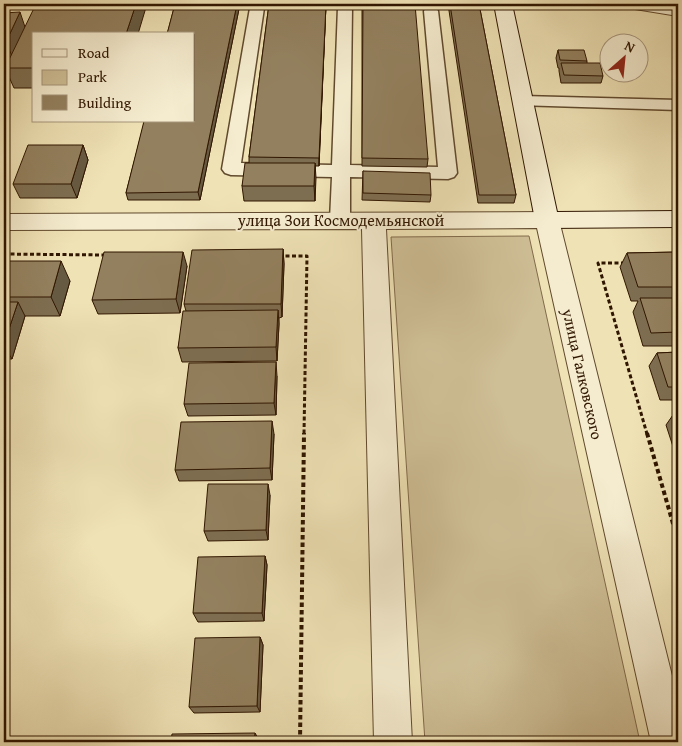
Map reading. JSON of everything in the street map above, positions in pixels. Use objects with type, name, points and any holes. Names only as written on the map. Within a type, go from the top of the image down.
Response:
[{"type":"street","name":"улица Галковского","points":[[503,4],[547,220],[670,742]]},
{"type":"street","points":[[635,4],[678,11]]},
{"type":"street","name":"улица Зои Космодемьянской","points":[[4,222],[678,219]]},
{"type":"street","points":[[374,220],[393,742]]},
{"type":"lane","points":[[340,220],[345,7]]},
{"type":"lane","points":[[257,8],[231,169],[448,173],[431,11]]},
{"type":"lane","points":[[523,101],[678,105]]},
{"type":"path","points":[[4,254],[111,255]]},
{"type":"path","points":[[278,256],[307,256],[300,742]]},
{"type":"path","points":[[634,263],[598,263],[678,542]]},
{"type":"green space","points":[[529,236],[640,742],[425,742],[391,237]]},
{"type":"building","points":[[36,4],[136,4],[127,32],[32,32],[32,68],[5,68]]},
{"type":"building","points":[[175,4],[237,4],[198,192],[126,193],[144,122],[195,122],[195,32],[168,32]]},
{"type":"building","points":[[269,4],[326,4],[319,158],[249,157]]},
{"type":"building","points":[[363,4],[415,4],[428,159],[362,158]]},
{"type":"building","points":[[450,4],[479,4],[516,195],[479,195]]},
{"type":"building","points":[[20,12],[6,42],[4,42],[4,13]]},
{"type":"building","points":[[558,50],[584,50],[587,61],[560,60]]},
{"type":"building","points":[[561,63],[600,63],[600,76],[564,75]]},
{"type":"building","points":[[28,145],[83,145],[71,184],[13,184]]},
{"type":"building","points":[[245,163],[315,163],[314,186],[242,186]]},
{"type":"building","points":[[363,171],[430,173],[431,195],[363,193]]},
{"type":"building","points":[[283,249],[281,304],[184,304],[192,250]]},
{"type":"building","points":[[104,252],[183,252],[176,299],[92,300]]},
{"type":"building","points":[[678,252],[678,287],[638,287],[627,253]]},
{"type":"building","points":[[4,261],[61,261],[51,297],[4,297]]},
{"type":"building","points":[[640,298],[678,298],[678,332],[651,333]]},
{"type":"building","points":[[4,302],[18,302],[4,344]]},
{"type":"building","points":[[278,310],[276,347],[178,348],[183,311]]},
{"type":"building","points":[[678,352],[678,387],[668,387],[657,353]]},
{"type":"building","points":[[276,362],[274,403],[184,404],[189,363]]},
{"type":"building","points":[[272,421],[270,468],[175,470],[181,422]]},
{"type":"building","points":[[208,484],[268,484],[266,530],[204,531]]},
{"type":"building","points":[[265,556],[262,613],[193,613],[198,557]]},
{"type":"building","points":[[260,637],[257,706],[189,707],[195,638]]},
{"type":"building","points":[[255,733],[254,742],[171,742],[172,734]]}]
